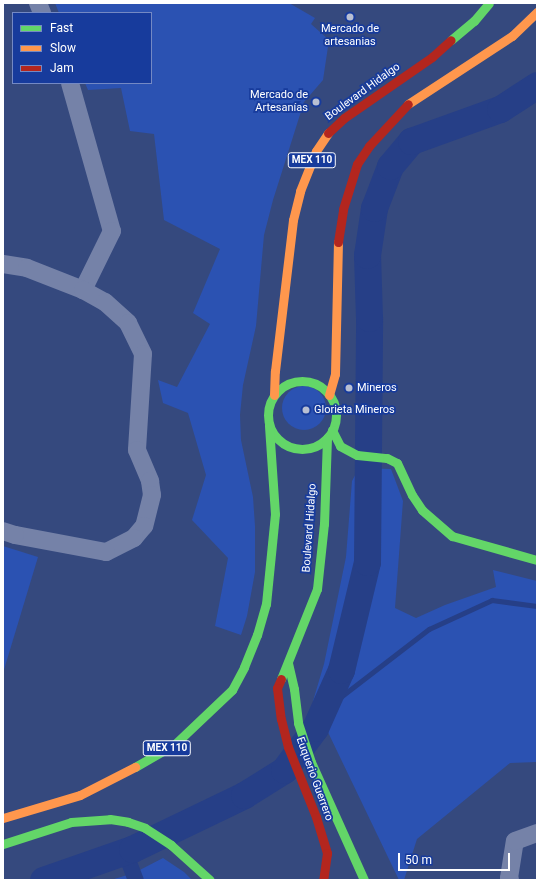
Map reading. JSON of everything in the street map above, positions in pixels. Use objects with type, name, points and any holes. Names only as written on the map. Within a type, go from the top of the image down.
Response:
[{"type":"main road","name":"Boulevard Hidalgo","points":[[274,395],[275,371],[293,220],[300,191],[316,151],[326,135],[344,118],[432,57],[474,21],[489,3]]},
{"type":"main road","points":[[329,395],[335,374],[336,262],[339,232],[345,202],[358,164],[369,146],[404,107],[512,36],[537,12]]},
{"type":"main road","points":[[269,425],[274,434],[281,441],[290,446],[310,448],[319,444],[329,434],[335,412],[329,395],[314,384],[297,382],[284,386],[274,395]]},
{"type":"main road","name":"MEX 110","points":[[3,818],[80,794],[141,764],[174,744],[232,690],[244,667],[257,635],[266,604],[275,514],[268,410],[274,395]]},
{"type":"main road","name":"Boulevard Hidalgo","points":[[288,663],[317,589],[324,524],[329,434]]},
{"type":"main road","points":[[329,434],[340,446],[357,455],[387,458],[397,463],[412,495],[422,510],[452,536],[537,560]]},
{"type":"main road","points":[[288,663],[294,689],[298,723],[311,762],[364,880]]},
{"type":"main road","name":"Euquerio Guerrero","points":[[288,663],[277,688],[281,719],[288,747],[307,792],[326,853],[323,880]]},
{"type":"main road","points":[[3,844],[71,822],[97,819],[119,820],[145,828],[171,845],[210,880]]},
{"type":"street","points":[[70,84],[112,231],[83,290]]},
{"type":"street","points":[[3,264],[27,268],[83,290],[105,302],[128,323],[143,354],[137,450],[150,481],[152,496],[144,526],[134,538],[106,552],[14,535],[3,531]]},
{"type":"street","points":[[510,880],[509,878],[515,841],[537,833]]},
{"type":"shaded area","points":[[55,3],[289,3],[315,18],[311,24],[329,40],[323,80],[304,102],[273,200],[264,235],[256,326],[243,385],[240,415],[241,440],[253,497],[255,526],[255,572],[247,616],[241,635],[215,626],[228,558],[192,520],[206,475],[188,413],[163,403],[158,380],[177,387],[210,324],[193,313],[220,249],[164,220],[154,134],[130,131],[121,88],[88,90],[85,84],[152,84],[152,12],[59,12]]},
{"type":"shaded area","points":[[300,386],[308,386],[313,387],[320,392],[325,399],[325,417],[320,424],[313,429],[300,430],[292,427],[285,420],[282,412],[282,404],[285,396],[292,389]]},
{"type":"shaded area","points":[[359,468],[391,469],[403,501],[395,608],[416,618],[445,605],[496,587],[493,570],[537,581],[537,762],[510,763],[417,839],[404,880],[399,880],[313,701],[324,664],[346,557],[352,481]]},
{"type":"shaded area","points":[[3,546],[38,557],[3,673]]},
{"type":"shaded area","points":[[163,858],[184,872],[192,880],[111,880],[134,873]]},
{"type":"waterway","points":[[43,880],[132,849],[244,795],[284,770],[315,728],[341,670],[367,562],[369,318],[367,255],[374,208],[390,166],[411,141],[500,109],[537,85]]},
{"type":"waterway","points":[[325,709],[429,629],[492,600],[537,606]]},
{"type":"waterway","points":[[125,852],[136,880]]},
{"type":"traffic: fast","points":[[451,40],[474,21],[489,3]]},
{"type":"traffic: fast","points":[[302,381],[315,384],[326,391],[333,402],[336,415],[333,428],[326,439],[315,446],[302,449],[289,446],[278,439],[271,428],[268,415],[271,402],[278,391],[289,384],[302,381]]},
{"type":"traffic: fast","points":[[135,767],[175,744],[232,690],[244,667],[257,635],[266,604],[275,514],[269,425]]},
{"type":"traffic: fast","points":[[332,430],[340,446],[357,455],[387,458],[397,463],[412,495],[422,510],[452,536],[537,560]]},
{"type":"traffic: fast","points":[[281,679],[317,589],[324,524],[327,438]]},
{"type":"traffic: fast","points":[[288,663],[294,689],[298,723],[311,762],[364,880]]},
{"type":"traffic: fast","points":[[3,844],[71,822],[110,819],[128,822],[145,828],[171,845],[210,880]]},
{"type":"traffic: slow","points":[[408,104],[512,36],[537,12]]},
{"type":"traffic: slow","points":[[274,395],[275,371],[293,220],[300,191],[316,151],[328,133]]},
{"type":"traffic: slow","points":[[329,395],[335,374],[338,242]]},
{"type":"traffic: slow","points":[[3,818],[80,795],[135,767]]},
{"type":"traffic: jam","points":[[328,133],[344,118],[432,57],[451,40]]},
{"type":"traffic: jam","points":[[338,242],[343,209],[357,164],[369,146],[408,104]]},
{"type":"traffic: jam","points":[[281,679],[277,688],[281,719],[288,747],[316,817],[327,853],[323,880]]},
{"type":"place","name":"Mercado de artesanias","points":[[350,17]]},
{"type":"place","name":"Mercado de Artesanías","points":[[316,102]]},
{"type":"place","name":"Mineros","points":[[349,388]]},
{"type":"place","name":"Glorieta Mineros","points":[[306,410]]}]
